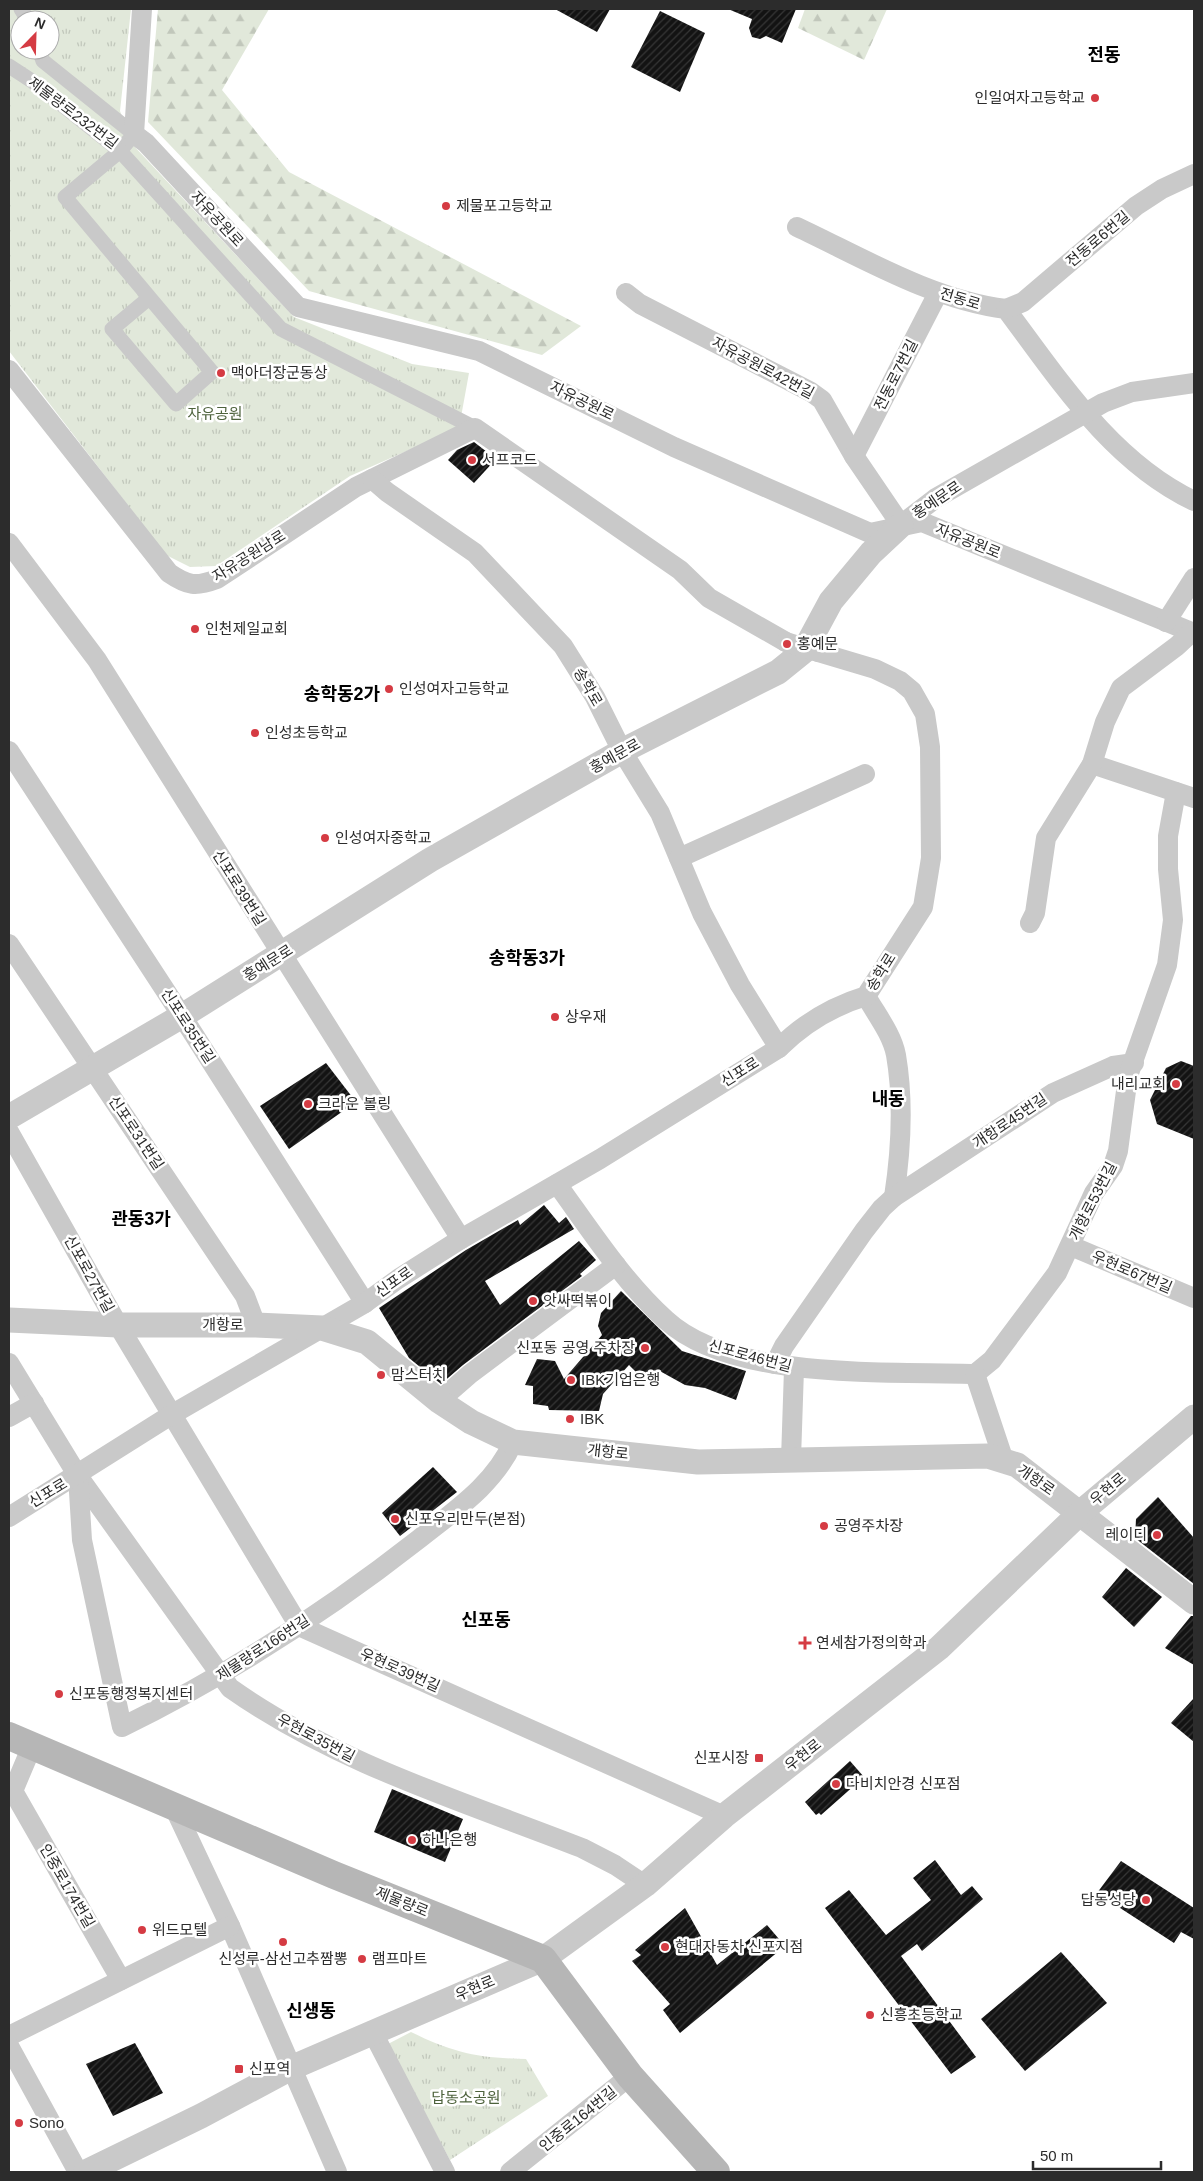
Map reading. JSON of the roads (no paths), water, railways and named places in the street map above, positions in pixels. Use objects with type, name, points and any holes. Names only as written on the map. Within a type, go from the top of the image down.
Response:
[{"type":"main road","name":"제물량로","points":[[20,1741],[334,1875],[543,1960]]},
{"type":"main road","points":[[543,1960],[630,2076],[716,2172]]},
{"type":"street","points":[[134,134],[142,9]]},
{"type":"street","points":[[43,60],[134,134]]},
{"type":"street","name":"제물량로232번길","points":[[9,66],[32,81],[120,151],[134,134]]},
{"type":"street","name":"자유공원로","points":[[134,134],[146,144],[298,307],[479,351],[674,447],[870,533],[922,522],[1193,633]]},
{"type":"street","points":[[149,298],[112,329],[176,404],[212,372],[66,198],[120,151],[281,329],[475,428]]},
{"type":"street","name":"전동로6번길","points":[[1006,309],[1023,302],[1136,206],[1162,188],[1194,174]]},
{"type":"street","name":"전동로","points":[[797,227],[938,293],[984,307],[1006,309]]},
{"type":"street","name":"전동로7번길","points":[[854,456],[938,293]]},
{"type":"street","name":"자유공원로42번길","points":[[626,294],[640,304],[811,392],[822,400],[854,456],[901,525]]},
{"type":"street","points":[[1006,309],[1086,413],[1127,456],[1181,495],[1194,501]]},
{"type":"street","name":"자유공원남로","points":[[9,370],[169,573],[184,584],[203,585],[217,579],[356,487],[475,428]]},
{"type":"street","name":"홍예문로","points":[[9,1117],[182,1016],[430,860],[622,751],[778,672],[804,651],[831,601],[871,553],[901,525],[936,498],[1103,403],[1132,392],[1194,384]]},
{"type":"street","name":"송학로","points":[[372,478],[387,492],[475,553],[563,646],[595,697],[622,751],[660,812],[702,913],[740,986],[779,1048],[795,1032],[839,1004],[866,996],[923,907],[931,858],[930,746],[925,714],[912,691],[900,681],[875,669],[786,642],[709,598],[680,570],[475,428]]},
{"type":"street","name":"신포로39번길","points":[[9,543],[97,660],[460,1239]]},
{"type":"street","points":[[1166,622],[1194,578]]},
{"type":"street","points":[[1030,923],[1035,913],[1046,838],[1092,764],[1105,722],[1121,688],[1193,633]]},
{"type":"street","name":"신포로35번길","points":[[9,751],[365,1302]]},
{"type":"street","points":[[1092,764],[1185,795]]},
{"type":"street","points":[[678,858],[865,774]]},
{"type":"street","name":"개항로53번길","points":[[975,1374],[992,1360],[1057,1273],[1094,1193],[1113,1166],[1118,1150],[1128,1076],[1167,965],[1173,920],[1168,869],[1168,836],[1185,795]]},
{"type":"street","name":"신포로31번길","points":[[9,944],[245,1296],[256,1325]]},
{"type":"street","points":[[866,996],[887,1032],[896,1054],[901,1145],[894,1197]]},
{"type":"street","name":"신포로","points":[[9,1517],[78,1476],[171,1415],[322,1328],[460,1239],[557,1184],[779,1048]]},
{"type":"street","name":"개항로45번길","points":[[792,1459],[784,1346],[882,1208],[894,1197],[1053,1092],[1113,1066],[1134,1063]]},
{"type":"street","name":"신포로27번길","points":[[9,1132],[171,1415]]},
{"type":"street","name":"신포로46번길","points":[[557,1184],[616,1265],[666,1321],[694,1339],[723,1352],[784,1366],[975,1374]]},
{"type":"street","name":"우현로67번길","points":[[1071,1246],[1194,1298]]},
{"type":"street","points":[[439,1400],[491,1358],[616,1265]]},
{"type":"street","name":"개항로","points":[[9,1320],[118,1325],[256,1325],[322,1328],[368,1342],[439,1400],[472,1422],[513,1442],[698,1462],[988,1456],[1017,1465],[1194,1602]]},
{"type":"street","name":"우현로35번길","points":[[9,1364],[78,1476],[230,1688],[249,1702],[358,1761],[582,1848],[615,1865],[645,1885]]},
{"type":"street","points":[[975,1374],[1004,1461]]},
{"type":"street","points":[[9,1417],[34,1403]]},
{"type":"street","points":[[171,1415],[299,1626]]},
{"type":"street","name":"우현로","points":[[86,2172],[201,2116],[291,2068],[543,1960],[645,1885],[724,1816],[938,1648],[1080,1512],[1191,1426]]},
{"type":"street","name":"제물량로166번길","points":[[78,1476],[82,1540],[122,1727],[221,1676],[299,1626],[388,1563],[471,1498],[507,1458],[513,1442]]},
{"type":"street","name":"우현로39번길","points":[[299,1626],[724,1816]]},
{"type":"street","points":[[11,1792],[20,1741]]},
{"type":"street","name":"인중로174번길","points":[[11,1792],[121,1980]]},
{"type":"street","points":[[173,1805],[230,1926],[337,2172]]},
{"type":"street","points":[[9,2036],[230,1926]]},
{"type":"street","points":[[372,2032],[445,2172]]},
{"type":"street","points":[[9,2046],[78,2172]]},
{"type":"street","name":"인중로164번길","points":[[523,2169],[630,2076]]},
{"type":"place","name":"인일여자고등학교","points":[[1095,98]]},
{"type":"place","name":"제물포고등학교","points":[[446,206]]},
{"type":"place","name":"맥아더장군동상","points":[[221,373]]},
{"type":"place","name":"서프코드","points":[[472,460]]},
{"type":"place","name":"인천제일교회","points":[[195,629]]},
{"type":"place","name":"홍예문","points":[[787,644]]},
{"type":"place","name":"인성여자고등학교","points":[[389,689]]},
{"type":"place","name":"인성초등학교","points":[[255,733]]},
{"type":"place","name":"인성여자중학교","points":[[325,838]]},
{"type":"place","name":"상우재","points":[[555,1017]]},
{"type":"place","name":"내리교회","points":[[1176,1084]]},
{"type":"place","name":"크라운 볼링","points":[[308,1104]]},
{"type":"place","name":"앗싸떡볶이","points":[[533,1301]]},
{"type":"place","name":"신포동 공영 주차장","points":[[645,1348]]},
{"type":"place","name":"맘스터치","points":[[381,1375]]},
{"type":"place","name":"IBK기업은행","points":[[571,1380]]},
{"type":"place","name":"IBK","points":[[570,1419]]},
{"type":"place","name":"신포우리만두(본점)","points":[[395,1519]]},
{"type":"place","name":"공영주차장","points":[[824,1526]]},
{"type":"place","name":"레이디","points":[[1157,1535]]},
{"type":"place","name":"연세참가정의학과","points":[[805,1643]]},
{"type":"place","name":"신포동행정복지센터","points":[[59,1694]]},
{"type":"place","name":"신포시장","points":[[759,1758]]},
{"type":"place","name":"다비치안경 신포점","points":[[836,1784]]},
{"type":"place","name":"하나은행","points":[[412,1840]]},
{"type":"place","name":"답동성당","points":[[1146,1900]]},
{"type":"place","name":"위드모텔","points":[[142,1930]]},
{"type":"place","name":"신성루-삼선고추짬뽕","points":[[283,1942]]},
{"type":"place","name":"현대자동차 신포지점","points":[[665,1947]]},
{"type":"place","name":"램프마트","points":[[362,1959]]},
{"type":"place","name":"신흥초등학교","points":[[870,2015]]},
{"type":"place","name":"신포역","points":[[239,2069]]},
{"type":"place","name":"Sono","points":[[19,2123]]},
{"type":"district","name":"전동","points":[[1104,55]]},
{"type":"district","name":"송학동2가","points":[[342,694]]},
{"type":"district","name":"송학동3가","points":[[527,958]]},
{"type":"district","name":"내동","points":[[888,1099]]},
{"type":"district","name":"관동3가","points":[[141,1219]]},
{"type":"district","name":"신포동","points":[[486,1620]]},
{"type":"district","name":"신생동","points":[[311,2011]]},
{"type":"park label","name":"자유공원","points":[[215,414]]},
{"type":"park label","name":"답동소공원","points":[[466,2098]]}]
